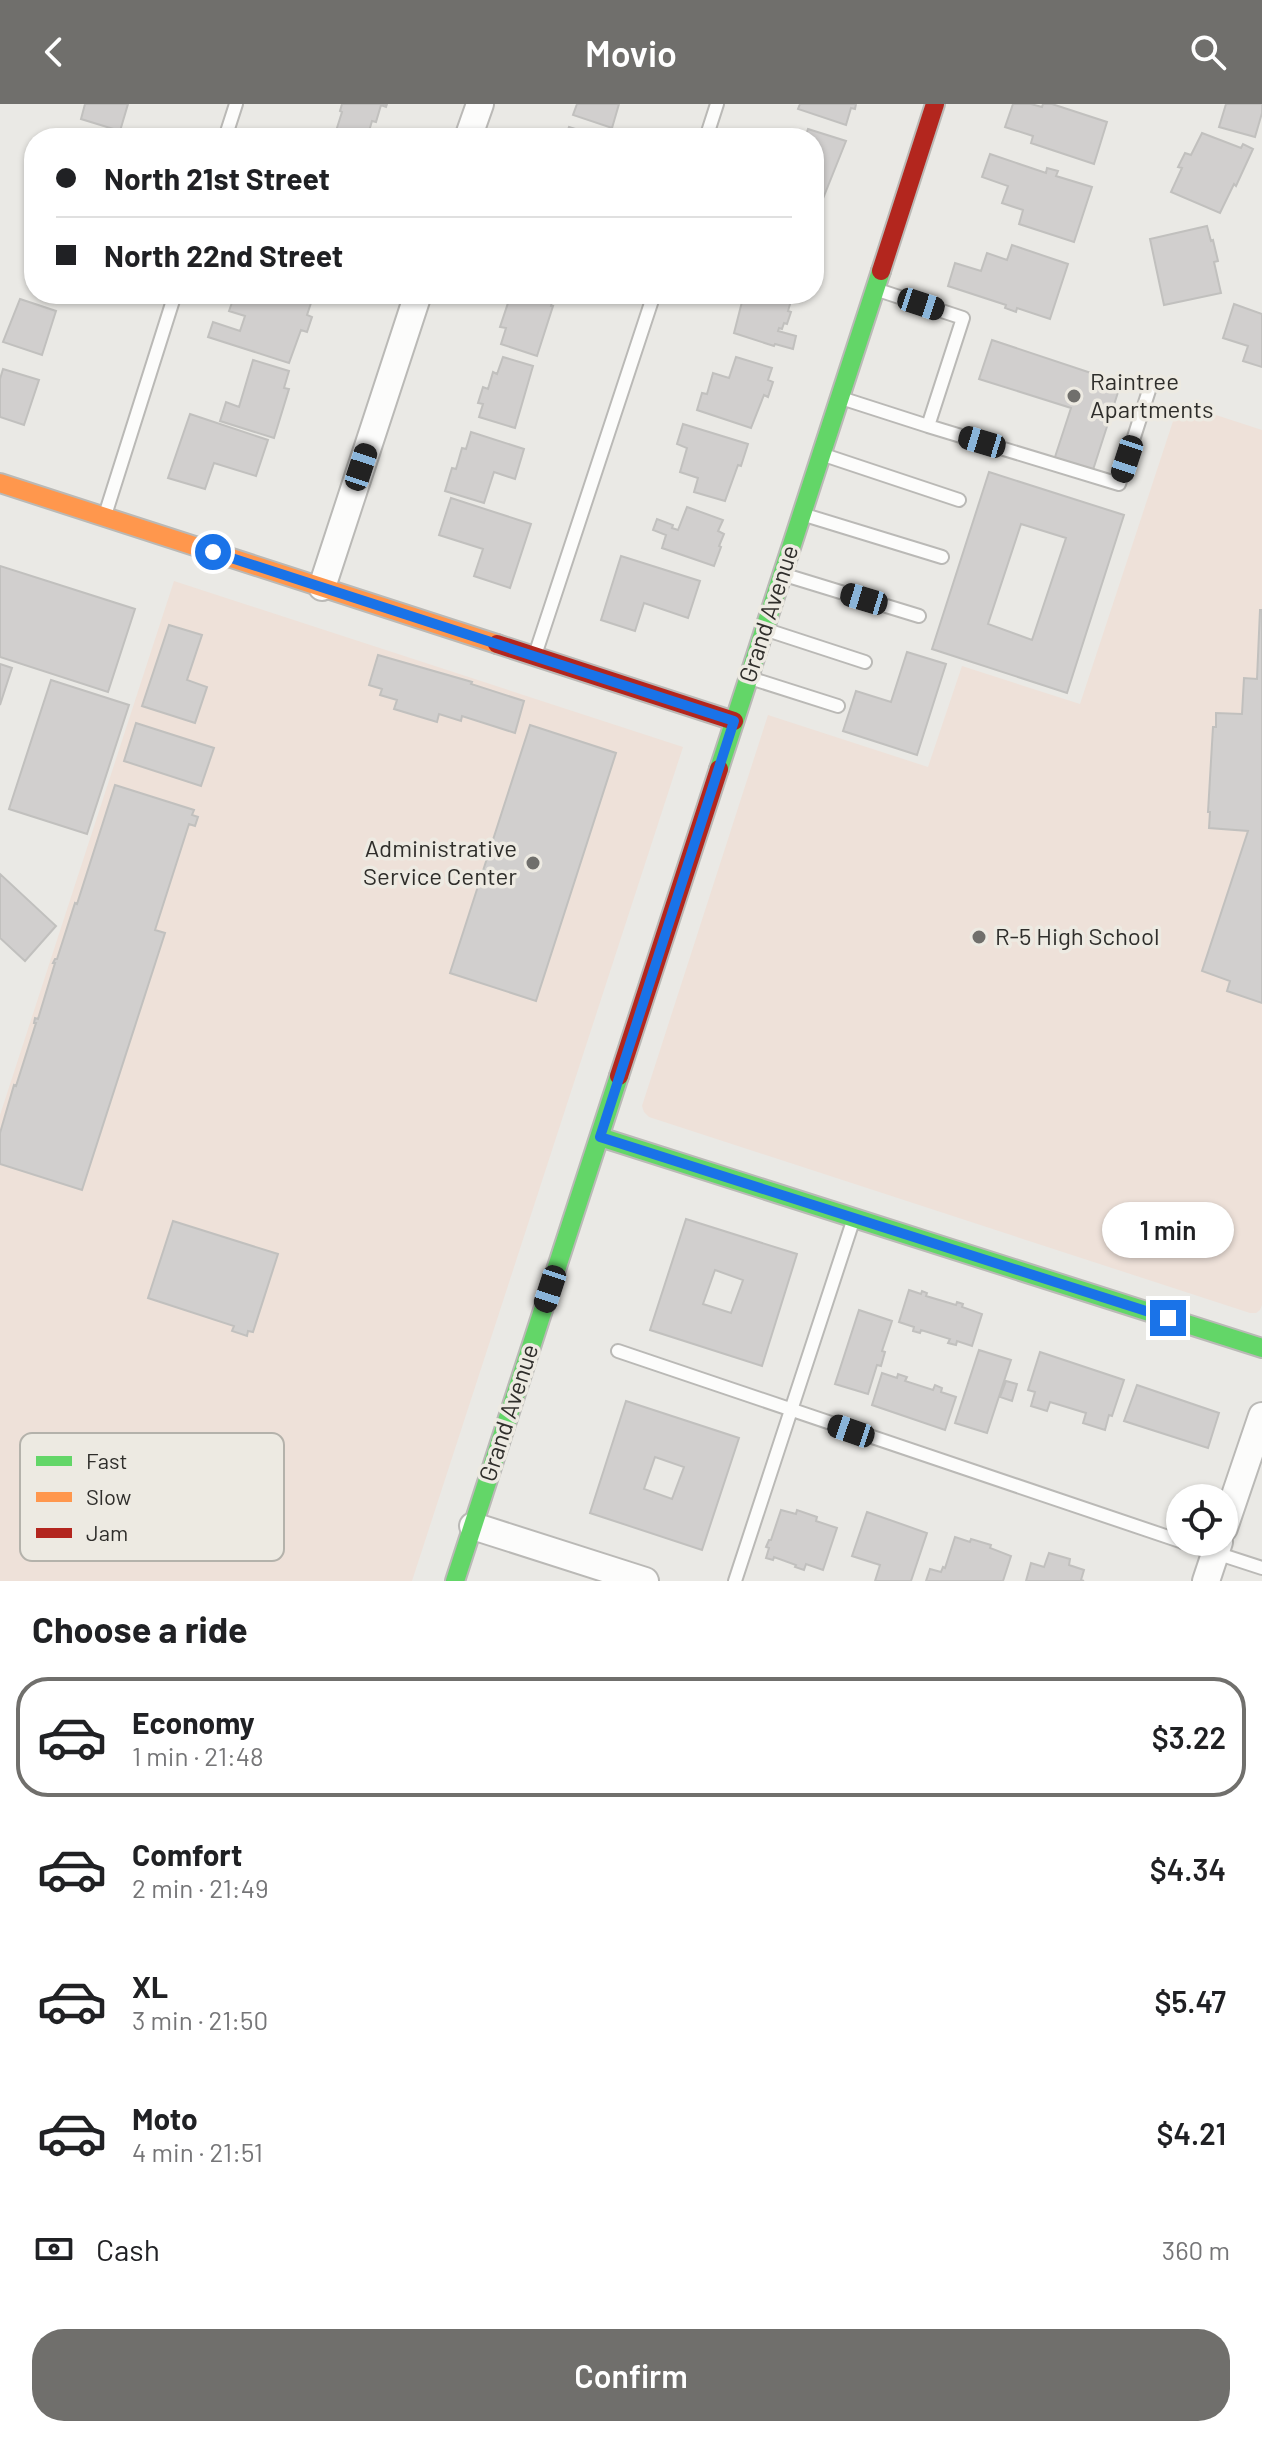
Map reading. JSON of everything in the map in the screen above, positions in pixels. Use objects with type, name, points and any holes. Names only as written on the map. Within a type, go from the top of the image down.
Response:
[{"type":"street","points":[[472,128],[480,104]]},
{"type":"street","name":"Grand Avenue","points":[[455,1581],[935,104]]},
{"type":"street","points":[[322,587],[415,304]]},
{"type":"street","points":[[0,483],[734,721]]},
{"type":"street","points":[[600,1137],[1262,1348]]},
{"type":"street","points":[[1238,1487],[1262,1416]]},
{"type":"street","points":[[473,1526],[645,1581]]},
{"type":"street","points":[[1206,1581],[1214,1556]]},
{"type":"lane","points":[[228,128],[236,104]]},
{"type":"lane","points":[[709,128],[717,104]]},
{"type":"lane","points":[[875,289],[963,318],[928,426]]},
{"type":"lane","points":[[105,517],[172,304]]},
{"type":"lane","points":[[534,656],[651,304]]},
{"type":"lane","points":[[839,397],[1119,484],[1151,384]]},
{"type":"lane","points":[[821,454],[959,500]]},
{"type":"lane","points":[[802,514],[942,557]]},
{"type":"lane","points":[[782,574],[919,616]]},
{"type":"lane","points":[[764,629],[865,662]]},
{"type":"lane","points":[[748,677],[838,706]]},
{"type":"lane","points":[[735,1581],[854,1218]]},
{"type":"lane","points":[[618,1351],[1166,1537]]},
{"type":"lane","points":[[1235,1556],[1262,1568]]},
{"type":"shaded area","name":"R-5 High School","points":[[1179,403],[1262,430],[1262,1305],[1256,1313],[649,1117],[642,1106],[768,715],[928,767],[962,666],[1080,704]]},
{"type":"shaded area","points":[[174,581],[683,747],[412,1581],[0,1581],[0,1115]]},
{"type":"building","points":[[85,104],[128,104],[121,128],[81,119]]},
{"type":"building","points":[[342,104],[387,104],[386,107],[381,105],[376,122],[372,121],[370,128],[337,128]]},
{"type":"building","points":[[577,104],[619,104],[612,128],[573,115]]},
{"type":"building","points":[[800,104],[856,104],[855,109],[851,108],[846,125],[798,109]]},
{"type":"building","points":[[1013,104],[1042,107],[1043,104],[1052,104],[1107,122],[1094,164],[1031,143],[1033,136],[1005,127]]},
{"type":"building","points":[[1226,104],[1262,104],[1255,137],[1219,127]]},
{"type":"building","points":[[1202,133],[1241,148],[1243,144],[1253,149],[1220,213],[1171,192],[1185,153],[1191,155]]},
{"type":"building","points":[[824,134],[846,141],[824,196]]},
{"type":"building","points":[[990,154],[1046,173],[1047,168],[1058,171],[1056,176],[1092,187],[1074,242],[1019,224],[1023,210],[1002,203],[1008,186],[982,177]]},
{"type":"building","points":[[1207,226],[1218,261],[1214,262],[1221,293],[1164,305],[1150,239]]},
{"type":"building","points":[[1012,245],[1068,264],[1050,319],[1017,308],[1016,312],[1005,308],[1006,305],[948,286],[955,263],[981,271],[987,253],[1007,260]]},
{"type":"building","points":[[20,299],[24,304],[56,311],[42,355],[3,342]]},
{"type":"building","points":[[231,304],[311,304],[307,315],[312,317],[307,332],[301,330],[289,363],[208,337],[213,322],[240,331],[245,316],[229,311]]},
{"type":"building","points":[[508,304],[553,306],[537,356],[501,344],[506,328],[500,327]]},
{"type":"building","points":[[741,304],[790,304],[787,324],[784,323],[778,331],[796,336],[793,349],[734,333]]},
{"type":"building","points":[[1234,304],[1262,314],[1262,367],[1243,361],[1248,346],[1223,338]]},
{"type":"building","name":"Raintree Apartments","points":[[992,340],[1121,383],[1092,473],[1054,460],[1071,408],[979,379]]},
{"type":"building","points":[[503,357],[533,366],[515,428],[479,417],[483,404],[478,403],[483,387],[488,389],[493,372],[497,374]]},
{"type":"building","points":[[736,357],[772,368],[768,380],[773,382],[768,397],[764,395],[751,428],[697,410],[702,393],[707,394],[713,373],[729,378]]},
{"type":"building","points":[[253,360],[289,371],[284,388],[289,389],[274,438],[220,421],[226,402],[239,407]]},
{"type":"building","points":[[3,369],[39,380],[24,425],[0,417]]},
{"type":"building","points":[[190,414],[268,440],[256,476],[214,463],[205,489],[168,478]]},
{"type":"building","points":[[683,424],[748,444],[725,501],[694,492],[698,478],[680,472],[687,448],[677,444]]},
{"type":"building","points":[[471,432],[524,449],[515,479],[494,472],[484,503],[445,491],[452,468],[456,469]]},
{"type":"building","points":[[989,472],[1124,515],[1067,693],[932,649]],"holes":[[[1021,524],[1066,538],[1032,640],[988,624]]]},
{"type":"building","points":[[451,498],[531,524],[510,588],[474,576],[483,549],[439,535]]},
{"type":"building","points":[[687,507],[723,520],[718,531],[724,534],[714,566],[662,548],[666,535],[653,530],[657,519],[678,530]]},
{"type":"building","points":[[621,556],[700,581],[688,618],[644,603],[635,631],[601,620]]},
{"type":"building","points":[[0,566],[135,609],[108,692],[0,657]]},
{"type":"building","points":[[1260,610],[1262,1003],[1227,991],[1230,981],[1202,971],[1248,831],[1209,828],[1213,727],[1216,727],[1216,713],[1242,714],[1244,678],[1257,679]]},
{"type":"building","points":[[169,625],[202,635],[187,680],[207,687],[195,723],[142,706]]},
{"type":"building","points":[[907,652],[946,664],[917,755],[843,731],[856,691],[891,702]]},
{"type":"building","points":[[378,655],[472,682],[524,701],[515,733],[462,716],[461,721],[439,714],[437,722],[394,709],[397,700],[380,695],[382,689],[369,685]]},
{"type":"building","points":[[0,664],[12,668],[0,705]]},
{"type":"building","points":[[51,680],[129,705],[87,834],[9,809]]},
{"type":"building","points":[[136,723],[214,748],[201,786],[124,761]]},
{"type":"building","name":"Administrative Service Center","points":[[530,725],[616,753],[536,1001],[450,973]]},
{"type":"building","points":[[115,785],[194,810],[192,815],[198,817],[195,826],[189,824],[155,930],[165,933],[82,1190],[0,1164],[0,1133],[53,963],[77,904]]},
{"type":"building","points":[[0,874],[56,926],[25,961],[0,938]]},
{"type":"building","points":[[686,1219],[797,1254],[762,1366],[650,1330]],"holes":[[[715,1270],[743,1280],[731,1313],[703,1304]]]},
{"type":"building","points":[[173,1221],[278,1254],[253,1332],[248,1331],[247,1336],[232,1331],[234,1326],[148,1298]]},
{"type":"building","points":[[909,1290],[921,1294],[922,1291],[927,1293],[926,1296],[956,1305],[957,1302],[982,1314],[972,1346],[957,1341],[956,1345],[948,1343],[950,1339],[921,1330],[920,1333],[913,1331],[914,1327],[899,1322]]},
{"type":"building","points":[[859,1310],[892,1321],[882,1351],[885,1352],[881,1366],[877,1365],[868,1394],[835,1384]]},
{"type":"building","points":[[979,1350],[1011,1360],[987,1433],[955,1423]]},
{"type":"building","points":[[1040,1352],[1124,1380],[1105,1430],[1083,1423],[1086,1413],[1050,1402],[1047,1411],[1031,1406],[1035,1392],[1028,1390]]},
{"type":"building","points":[[882,1373],[897,1378],[898,1374],[907,1377],[905,1381],[933,1390],[935,1385],[942,1388],[941,1392],[956,1397],[945,1430],[872,1405]]},
{"type":"building","points":[[1006,1381],[1017,1384],[1012,1401],[1000,1397]]},
{"type":"building","points":[[1137,1385],[1219,1413],[1208,1448],[1124,1421]]},
{"type":"building","points":[[626,1401],[739,1438],[702,1550],[590,1513]],"holes":[[[655,1457],[684,1467],[672,1499],[644,1489]]]},
{"type":"building","points":[[781,1510],[796,1514],[797,1510],[837,1528],[823,1570],[806,1564],[804,1570],[774,1557],[773,1560],[766,1558],[769,1548],[766,1547]]},
{"type":"building","points":[[867,1512],[927,1533],[911,1581],[875,1581],[880,1565],[852,1556]]},
{"type":"building","points":[[955,1537],[991,1545],[990,1548],[1011,1556],[1003,1581],[926,1581],[930,1569],[941,1572],[945,1568]]},
{"type":"building","points":[[1049,1553],[1070,1559],[1069,1565],[1084,1570],[1081,1580],[1084,1581],[1026,1581],[1031,1563],[1044,1567]]},
{"type":"traffic: fast","points":[[719,769],[881,271]]},
{"type":"traffic: fast","points":[[455,1581],[619,1076]]},
{"type":"traffic: fast","points":[[600,1137],[1262,1348]]},
{"type":"traffic: slow","points":[[0,483],[497,644]]},
{"type":"traffic: jam","points":[[881,271],[935,104]]},
{"type":"traffic: jam","points":[[497,644],[734,721]]},
{"type":"traffic: jam","points":[[619,1076],[719,769]]},
{"type":"place","name":"Raintree Apartments","points":[[1074,396]]},
{"type":"place","name":"Administrative Service Center","points":[[533,863]]},
{"type":"place","name":"R-5 High School","points":[[979,937]]},
{"type":"route","points":[[213,552],[734,721],[600,1137],[1168,1318]]}]
